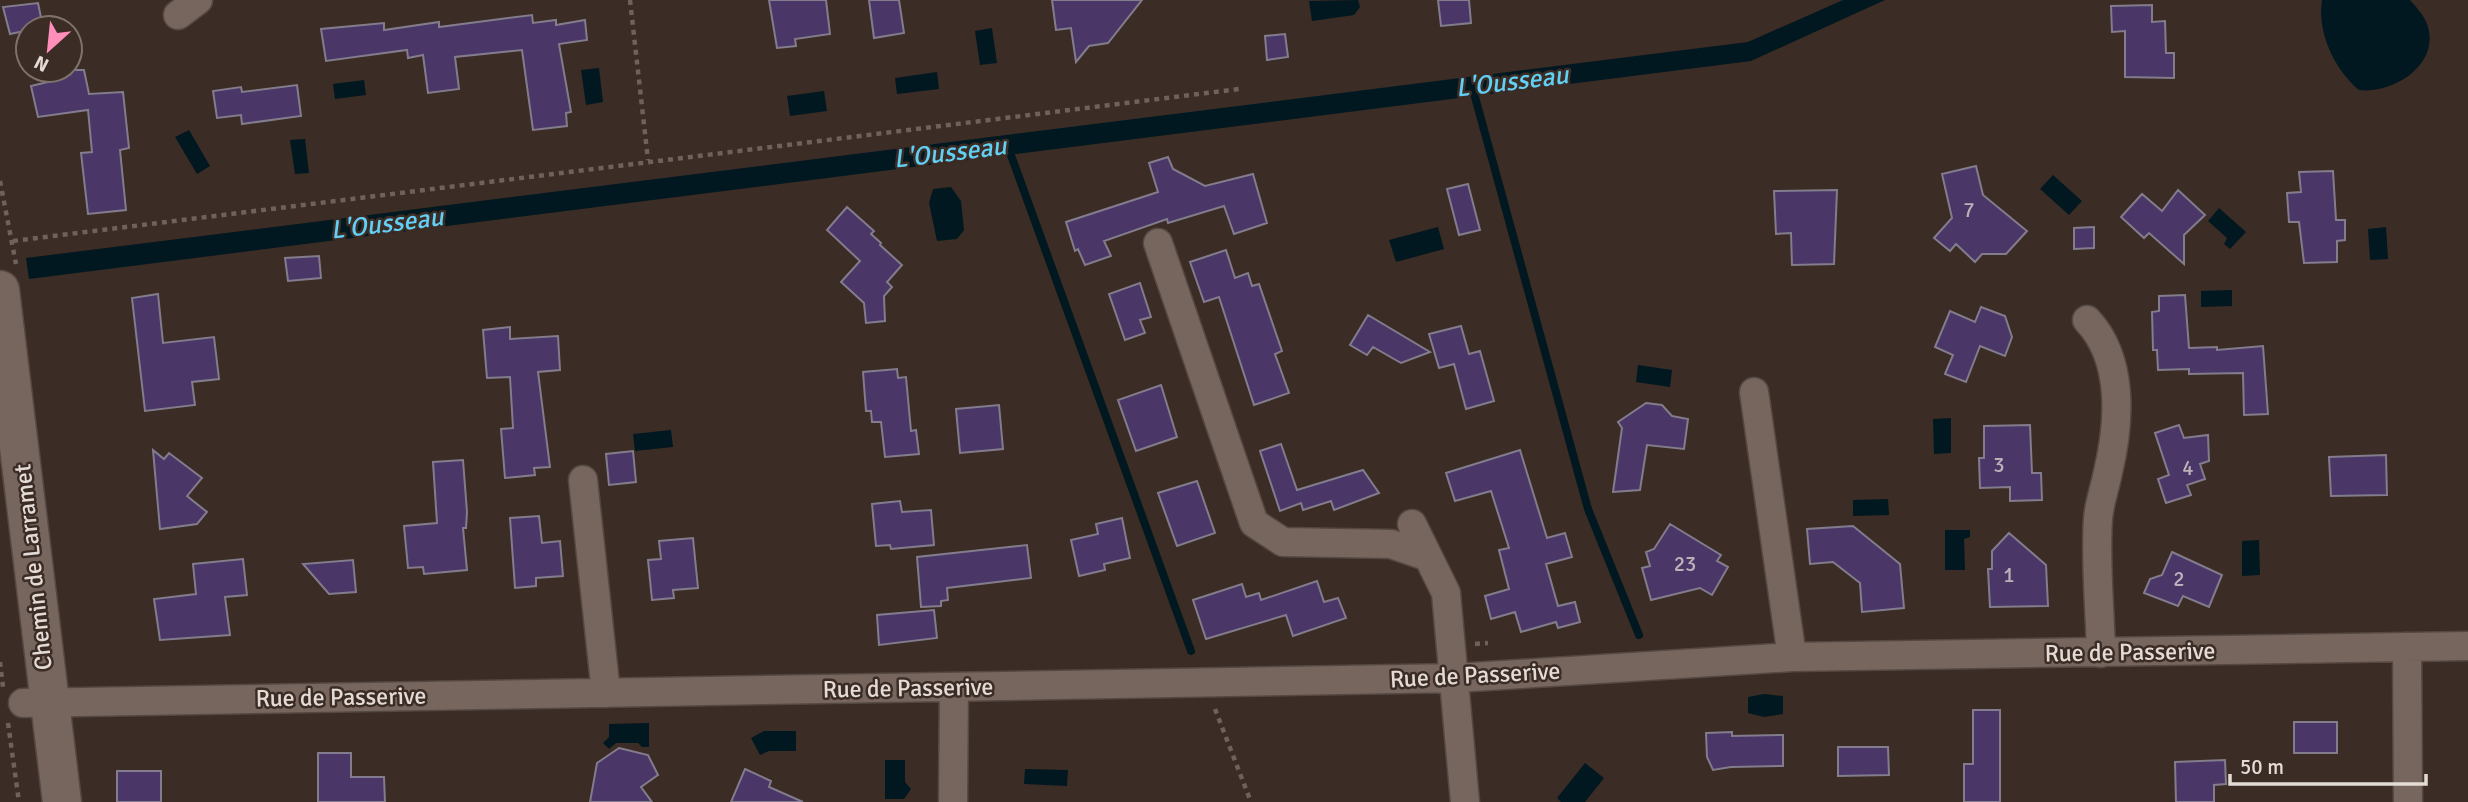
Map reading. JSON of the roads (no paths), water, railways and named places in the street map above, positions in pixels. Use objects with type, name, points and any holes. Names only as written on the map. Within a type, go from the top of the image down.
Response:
[{"type":"main road","name":"Chemin de Larramet","points":[[0,290],[21,705],[62,802]]},
{"type":"main road","name":"Chemin de Larramet","points":[[0,480],[21,705],[35,802]]},
{"type":"street","points":[[1158,243],[1254,523],[1283,542],[1391,544],[1426,556]]},
{"type":"street","points":[[2087,320],[2106,345],[2113,362],[2116,402],[2114,441],[2098,519],[2101,653]]},
{"type":"street","points":[[1754,392],[1792,657]]},
{"type":"street","points":[[583,480],[606,693]]},
{"type":"street","points":[[1412,524],[1446,593],[1456,677],[1461,782],[1465,802]]},
{"type":"street","name":"Rue de Passerive","points":[[21,705],[1456,677],[1792,657],[2468,646]]},
{"type":"street","points":[[2407,647],[2408,802]]},
{"type":"street","points":[[953,802],[954,687]]},
{"type":"water","points":[[1358,0],[1360,7],[1354,15],[1312,21],[1309,1]]},
{"type":"water","name":"L'Ousseau","points":[[1843,0],[1885,0],[1751,61],[29,279],[26,258],[1748,42]]},
{"type":"water","points":[[2322,0],[2410,0],[2428,27],[2430,41],[2420,65],[2398,82],[2372,90],[2359,90],[2342,72],[2329,49],[2322,25]]},
{"type":"water","points":[[992,28],[997,63],[980,65],[975,31]]},
{"type":"water","points":[[599,68],[603,102],[586,105],[581,70]]},
{"type":"water","points":[[937,72],[939,89],[897,94],[895,78]]},
{"type":"water","points":[[364,80],[366,95],[335,99],[333,84]]},
{"type":"water","points":[[824,91],[827,111],[790,116],[787,96]]},
{"type":"water","points":[[189,130],[210,166],[197,174],[175,137]]},
{"type":"water","points":[[305,139],[309,173],[295,174],[290,140]]},
{"type":"water","points":[[2053,175],[2082,201],[2069,215],[2040,189]]},
{"type":"water","points":[[951,187],[961,201],[964,230],[957,239],[937,241],[929,203],[933,189]]},
{"type":"water","points":[[2219,208],[2246,232],[2230,249],[2224,244],[2227,238],[2208,221]]},
{"type":"water","points":[[1438,227],[1444,249],[1396,262],[1389,240]]},
{"type":"water","points":[[2386,227],[2388,259],[2370,260],[2368,229]]},
{"type":"water","points":[[2232,290],[2232,306],[2201,307],[2201,291]]},
{"type":"water","points":[[1638,365],[1672,370],[1670,387],[1636,382]]},
{"type":"water","points":[[1951,418],[1951,453],[1934,454],[1933,419]]},
{"type":"water","points":[[671,430],[673,447],[635,451],[633,434]]},
{"type":"water","points":[[1888,499],[1889,515],[1853,516],[1853,500]]},
{"type":"water","points":[[1945,530],[1970,530],[1970,537],[1964,539],[1965,570],[1945,570]]},
{"type":"water","points":[[2259,540],[2260,575],[2242,576],[2242,541]]},
{"type":"water","points":[[1764,694],[1783,696],[1783,714],[1764,717],[1748,713],[1748,697]]},
{"type":"water","points":[[649,723],[649,747],[642,747],[638,743],[616,743],[609,749],[603,743],[609,737],[609,724]]},
{"type":"water","points":[[764,731],[796,731],[796,751],[769,751],[760,755],[751,738]]},
{"type":"water","points":[[885,760],[905,760],[905,782],[911,789],[904,799],[885,799]]},
{"type":"water","points":[[1585,763],[1604,778],[1585,802],[1561,802],[1557,798]]},
{"type":"water","points":[[1025,769],[1068,770],[1067,786],[1024,784]]},
{"type":"waterway","name":"L'Ousseau","points":[[1472,86],[1588,509],[1639,635]]},
{"type":"waterway","name":"L'Ousseau","points":[[1008,147],[1191,651]]}]
